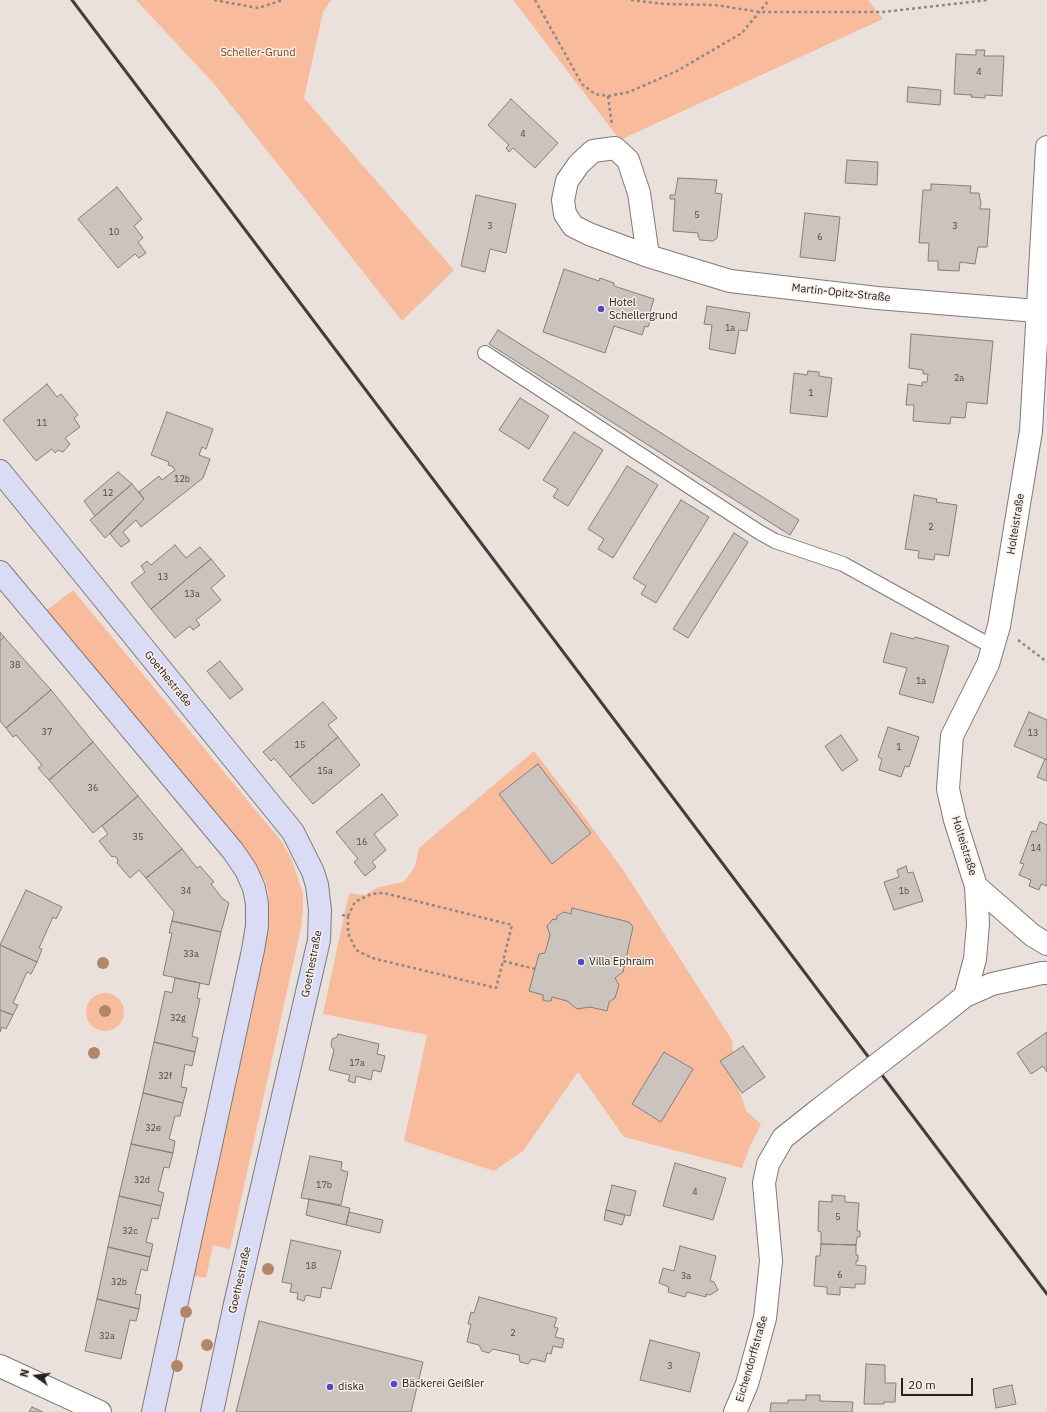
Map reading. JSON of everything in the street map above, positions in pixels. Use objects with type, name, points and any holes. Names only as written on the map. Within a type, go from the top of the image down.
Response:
[{"type":"street","name":"Holteistraße","points":[[965,996],[975,959],[978,924],[976,886],[955,820],[948,789],[952,736],[988,664],[999,626],[1031,431],[1047,147]]},
{"type":"street","points":[[615,148],[628,160],[639,193],[648,256]]},
{"type":"street","name":"Martin-Opitz-Straße","points":[[615,148],[593,151],[579,164],[567,181],[563,200],[565,214],[573,226],[589,234],[648,256],[730,281],[877,298],[1037,311]]},
{"type":"street","name":"Goethestraße","points":[[0,471],[293,832],[313,872],[318,893],[320,910],[318,940],[236,1297],[212,1412]]},
{"type":"street","points":[[0,572],[233,851],[246,870],[254,888],[257,904],[257,926],[253,950],[153,1412]]},
{"type":"street","name":"Holteistraße","points":[[976,886],[1032,935],[1047,944]]},
{"type":"street","name":"Eichendorffstraße","points":[[735,1412],[747,1384],[765,1318],[771,1261],[764,1183],[768,1164],[783,1138],[965,996],[992,984],[1047,973]]},
{"type":"street","points":[[0,1366],[100,1412]]},
{"type":"lane","points":[[485,353],[759,532],[775,541],[843,564],[993,647]]},
{"type":"path","points":[[214,0],[258,8],[283,0]]},
{"type":"path","points":[[535,0],[582,84],[595,94],[608,96],[629,92],[677,71],[742,33],[768,0]]},
{"type":"path","points":[[631,0],[664,4],[715,5],[760,12],[883,12],[988,0]]},
{"type":"path","points":[[608,96],[615,148]]},
{"type":"path","points":[[999,626],[1047,662]]},
{"type":"path","points":[[384,893],[512,925],[496,988],[372,958],[356,950],[348,933],[348,916],[355,902],[371,894],[384,893]]},
{"type":"path","points":[[320,910],[348,916]]},
{"type":"path","points":[[503,961],[534,969]]},
{"type":"green space","name":"Scheller-Grund","points":[[136,0],[331,0],[323,12],[304,98],[454,270],[402,321],[215,85]]},
{"type":"green space","points":[[513,0],[868,0],[883,19],[620,140]]},
{"type":"green space","points":[[73,590],[282,842],[291,858],[303,893],[301,928],[230,1249],[213,1245],[206,1278],[189,1275],[265,930],[269,899],[266,882],[43,613]]},
{"type":"green space","points":[[534,751],[624,871],[732,1040],[736,1083],[747,1112],[761,1124],[751,1144],[742,1168],[624,1137],[578,1072],[523,1151],[494,1171],[404,1141],[427,1035],[323,1014],[349,893],[365,895],[379,887],[404,882],[415,866],[419,848]]},
{"type":"green space","points":[[101,993],[109,993],[119,998],[123,1005],[123,1019],[119,1026],[109,1031],[101,1031],[91,1026],[89,1023],[86,1016],[86,1008],[91,998],[94,996]]},
{"type":"building","points":[[976,50],[985,50],[984,56],[1004,56],[1002,96],[985,95],[985,98],[971,97],[972,95],[954,94],[956,54],[976,55]]},
{"type":"building","points":[[908,87],[941,90],[940,105],[907,102]]},
{"type":"building","points":[[511,99],[558,143],[535,168],[513,148],[509,152],[506,148],[509,145],[488,125]]},
{"type":"building","points":[[847,160],[878,162],[877,185],[845,183]]},
{"type":"building","points":[[678,178],[717,180],[715,193],[722,194],[717,238],[713,241],[700,240],[698,233],[673,231],[675,199],[670,199],[670,195],[675,195]]},
{"type":"building","points":[[931,184],[971,186],[970,193],[979,193],[981,203],[980,209],[990,209],[987,247],[978,247],[975,264],[960,262],[959,271],[938,270],[938,261],[928,261],[929,243],[919,243],[923,190],[931,190]]},
{"type":"building","points":[[117,187],[142,219],[134,226],[143,238],[138,242],[146,253],[139,258],[135,254],[118,268],[78,219]]},
{"type":"building","points":[[476,195],[516,204],[506,253],[490,249],[485,272],[461,266]]},
{"type":"building","points":[[805,213],[840,217],[835,261],[800,257]]},
{"type":"building","name":"Hotel Schellergrund","points":[[564,269],[599,281],[600,278],[614,283],[614,286],[654,299],[648,318],[651,319],[648,327],[645,326],[642,335],[614,326],[605,353],[543,332]]},
{"type":"building","points":[[707,306],[750,313],[747,331],[739,330],[735,354],[709,349],[712,325],[704,324]]},
{"type":"building","points":[[498,330],[799,520],[790,535],[489,344]]},
{"type":"building","points":[[911,334],[993,341],[987,404],[967,402],[965,418],[951,417],[950,424],[913,421],[914,405],[906,405],[908,384],[922,386],[922,382],[927,382],[928,374],[923,374],[923,370],[909,368]]},
{"type":"building","points":[[808,371],[819,372],[819,376],[832,378],[827,417],[790,413],[794,373],[807,375]]},
{"type":"building","points":[[47,384],[57,397],[61,394],[78,415],[74,418],[80,427],[65,438],[70,444],[63,452],[58,450],[55,453],[52,449],[36,461],[3,420]]},
{"type":"building","points":[[520,398],[549,416],[529,449],[499,430]]},
{"type":"building","points":[[167,412],[213,429],[206,449],[202,447],[199,455],[210,459],[203,478],[141,527],[136,520],[123,532],[130,541],[121,547],[110,534],[144,499],[139,492],[159,476],[162,480],[175,470],[172,466],[168,465],[169,462],[151,455]]},
{"type":"building","points":[[574,432],[603,450],[568,506],[553,497],[558,489],[543,480]]},
{"type":"building","points":[[627,466],[658,485],[613,558],[598,549],[604,539],[588,529]]},
{"type":"building","points":[[118,472],[132,484],[95,516],[84,501]]},
{"type":"building","points":[[132,484],[144,499],[105,538],[90,520]]},
{"type":"building","points":[[914,495],[937,499],[936,502],[957,505],[949,556],[935,554],[934,560],[918,558],[919,551],[905,549]]},
{"type":"building","points":[[681,500],[709,517],[656,603],[641,594],[646,586],[633,578]]},
{"type":"building","points":[[734,533],[748,542],[688,638],[673,629]]},
{"type":"building","points":[[175,545],[186,558],[200,547],[211,559],[151,609],[131,583],[145,572],[141,566],[147,561],[151,565]]},
{"type":"building","points":[[211,559],[225,576],[211,588],[221,600],[196,620],[200,625],[193,630],[190,626],[175,638],[151,609]]},
{"type":"building","points":[[0,632],[4,637],[0,641]]},
{"type":"building","points":[[891,633],[914,639],[915,637],[949,646],[933,703],[899,694],[907,668],[883,662]]},
{"type":"building","points":[[4,637],[51,690],[6,728],[0,721],[0,641]]},
{"type":"building","points":[[220,661],[243,689],[230,699],[207,671]]},
{"type":"building","points":[[51,690],[93,742],[49,780],[38,768],[42,765],[16,735],[13,737],[6,728]]},
{"type":"building","points":[[323,702],[337,718],[328,725],[338,737],[290,777],[274,758],[271,761],[263,752]]},
{"type":"building","points":[[1029,712],[1047,720],[1047,760],[1014,746]]},
{"type":"building","points":[[888,727],[919,737],[909,767],[905,766],[901,777],[879,770],[882,759],[878,757]]},
{"type":"building","points":[[841,735],[858,760],[842,771],[825,746]]},
{"type":"building","points":[[338,737],[360,765],[313,804],[290,777]]},
{"type":"building","points":[[93,742],[138,796],[93,833],[49,780]]},
{"type":"building","points":[[1045,759],[1047,760],[1047,781],[1037,777]]},
{"type":"building","points":[[538,764],[591,833],[552,864],[499,794]]},
{"type":"building","points":[[382,794],[398,815],[374,834],[386,850],[372,862],[376,867],[365,876],[354,862],[358,859],[336,832]]},
{"type":"building","points":[[138,796],[182,849],[146,878],[139,870],[130,878],[117,863],[118,860],[115,856],[112,857],[99,841],[108,834],[102,826]]},
{"type":"building","points":[[1040,822],[1047,825],[1047,886],[1041,884],[1039,890],[1029,886],[1031,880],[1019,875],[1024,864],[1020,863],[1032,831],[1036,832]]},
{"type":"building","points":[[182,849],[197,868],[200,866],[214,882],[211,884],[222,898],[229,903],[221,932],[172,921],[174,912],[146,878]]},
{"type":"building","points":[[906,866],[908,873],[913,872],[923,901],[894,910],[884,882],[899,877],[897,870]]},
{"type":"building","points":[[26,890],[62,907],[56,919],[53,917],[39,948],[42,949],[37,962],[0,945]]},
{"type":"building","name":"Villa Ephraim","points":[[572,908],[629,922],[633,927],[623,972],[615,978],[619,985],[615,998],[609,1002],[607,1011],[590,1007],[577,1009],[567,1001],[552,997],[551,1001],[546,1001],[543,1000],[543,995],[529,991],[539,954],[545,953],[550,935],[547,926],[553,919],[556,920],[557,916],[564,912],[571,914]]},
{"type":"building","points":[[172,921],[221,932],[209,985],[163,975],[172,933],[169,933]]},
{"type":"building","points":[[0,945],[37,962],[31,974],[27,972],[13,1003],[18,1005],[13,1015],[0,1010]]},
{"type":"building","points":[[175,978],[200,983],[197,998],[200,999],[192,1036],[198,1038],[195,1052],[154,1042],[165,991],[172,993]]},
{"type":"building","points":[[0,1010],[13,1015],[6,1029],[2,1027],[0,1032]]},
{"type":"building","points":[[1047,1032],[1047,1072],[1043,1066],[1031,1074],[1017,1053]]},
{"type":"building","points":[[338,1034],[379,1044],[377,1054],[385,1056],[381,1072],[373,1070],[371,1080],[356,1076],[355,1083],[348,1081],[350,1075],[329,1070],[334,1050],[331,1046],[332,1039],[337,1037]]},
{"type":"building","points":[[154,1042],[195,1052],[192,1066],[185,1064],[181,1087],[187,1088],[183,1103],[143,1093]]},
{"type":"building","points":[[743,1046],[765,1077],[742,1093],[720,1061]]},
{"type":"building","points":[[664,1052],[693,1069],[661,1122],[632,1104]]},
{"type":"building","points":[[143,1093],[183,1103],[180,1116],[175,1116],[169,1139],[175,1141],[173,1153],[131,1144]]},
{"type":"building","points":[[131,1144],[173,1153],[169,1168],[164,1167],[158,1191],[164,1193],[161,1206],[119,1196]]},
{"type":"building","points":[[310,1156],[342,1162],[341,1170],[348,1172],[341,1205],[301,1198]]},
{"type":"building","points":[[675,1163],[726,1178],[713,1220],[663,1206]]},
{"type":"building","points":[[612,1185],[636,1191],[630,1216],[606,1210]]},
{"type":"building","points":[[832,1195],[845,1196],[845,1202],[859,1203],[857,1231],[860,1231],[860,1237],[857,1237],[856,1245],[821,1244],[821,1232],[818,1231],[819,1201],[832,1202]]},
{"type":"building","points":[[119,1196],[161,1206],[158,1219],[152,1218],[146,1242],[153,1244],[150,1257],[108,1247]]},
{"type":"building","points":[[309,1199],[350,1208],[346,1225],[306,1215]]},
{"type":"building","points":[[606,1210],[625,1215],[622,1225],[604,1220]]},
{"type":"building","points":[[349,1212],[383,1220],[380,1233],[346,1225]]},
{"type":"building","points":[[291,1240],[341,1251],[331,1289],[322,1287],[320,1298],[306,1295],[304,1301],[297,1299],[298,1293],[290,1292],[292,1284],[282,1282]]},
{"type":"building","points":[[821,1244],[856,1245],[856,1255],[858,1255],[858,1261],[856,1261],[856,1265],[866,1266],[865,1284],[855,1284],[855,1288],[840,1287],[840,1295],[827,1294],[827,1287],[814,1286],[816,1256],[820,1256]]},
{"type":"building","points":[[680,1246],[716,1256],[710,1281],[714,1282],[718,1290],[710,1295],[706,1294],[706,1297],[687,1292],[685,1297],[668,1292],[669,1287],[659,1283],[663,1268],[674,1271]]},
{"type":"building","points":[[108,1247],[150,1257],[147,1271],[141,1269],[135,1294],[141,1295],[139,1309],[97,1299]]},
{"type":"building","points":[[479,1297],[557,1318],[554,1327],[558,1328],[555,1337],[564,1339],[562,1348],[553,1346],[551,1354],[547,1353],[545,1362],[532,1359],[528,1364],[520,1362],[519,1355],[493,1349],[489,1353],[482,1351],[479,1345],[467,1342],[471,1324],[468,1324],[471,1312],[474,1313]]},
{"type":"building","points":[[97,1299],[139,1309],[136,1321],[130,1320],[121,1359],[85,1351]]},
{"type":"building","name":"diska","points":[[259,1321],[423,1362],[411,1412],[236,1412]]},
{"type":"building","points":[[650,1340],[700,1353],[690,1392],[640,1380]]},
{"type":"building","points":[[866,1364],[885,1365],[885,1383],[896,1383],[895,1402],[884,1402],[884,1404],[864,1404]]},
{"type":"building","points":[[1012,1385],[1016,1404],[996,1408],[993,1389]]},
{"type":"building","points":[[806,1395],[820,1395],[820,1401],[853,1402],[852,1412],[770,1412],[771,1403],[788,1403],[788,1400],[806,1400]]},
{"type":"building","points":[[32,1407],[43,1412],[29,1412]]},
{"type":"railway","points":[[72,0],[1047,1294]]},
{"type":"place","name":"Hotel Schellergrund","points":[[601,309]]},
{"type":"place","name":"Villa Ephraim","points":[[581,962]]},
{"type":"place","name":"Bäckerei Geißler","points":[[394,1384]]},
{"type":"place","name":"diska","points":[[330,1387]]}]
